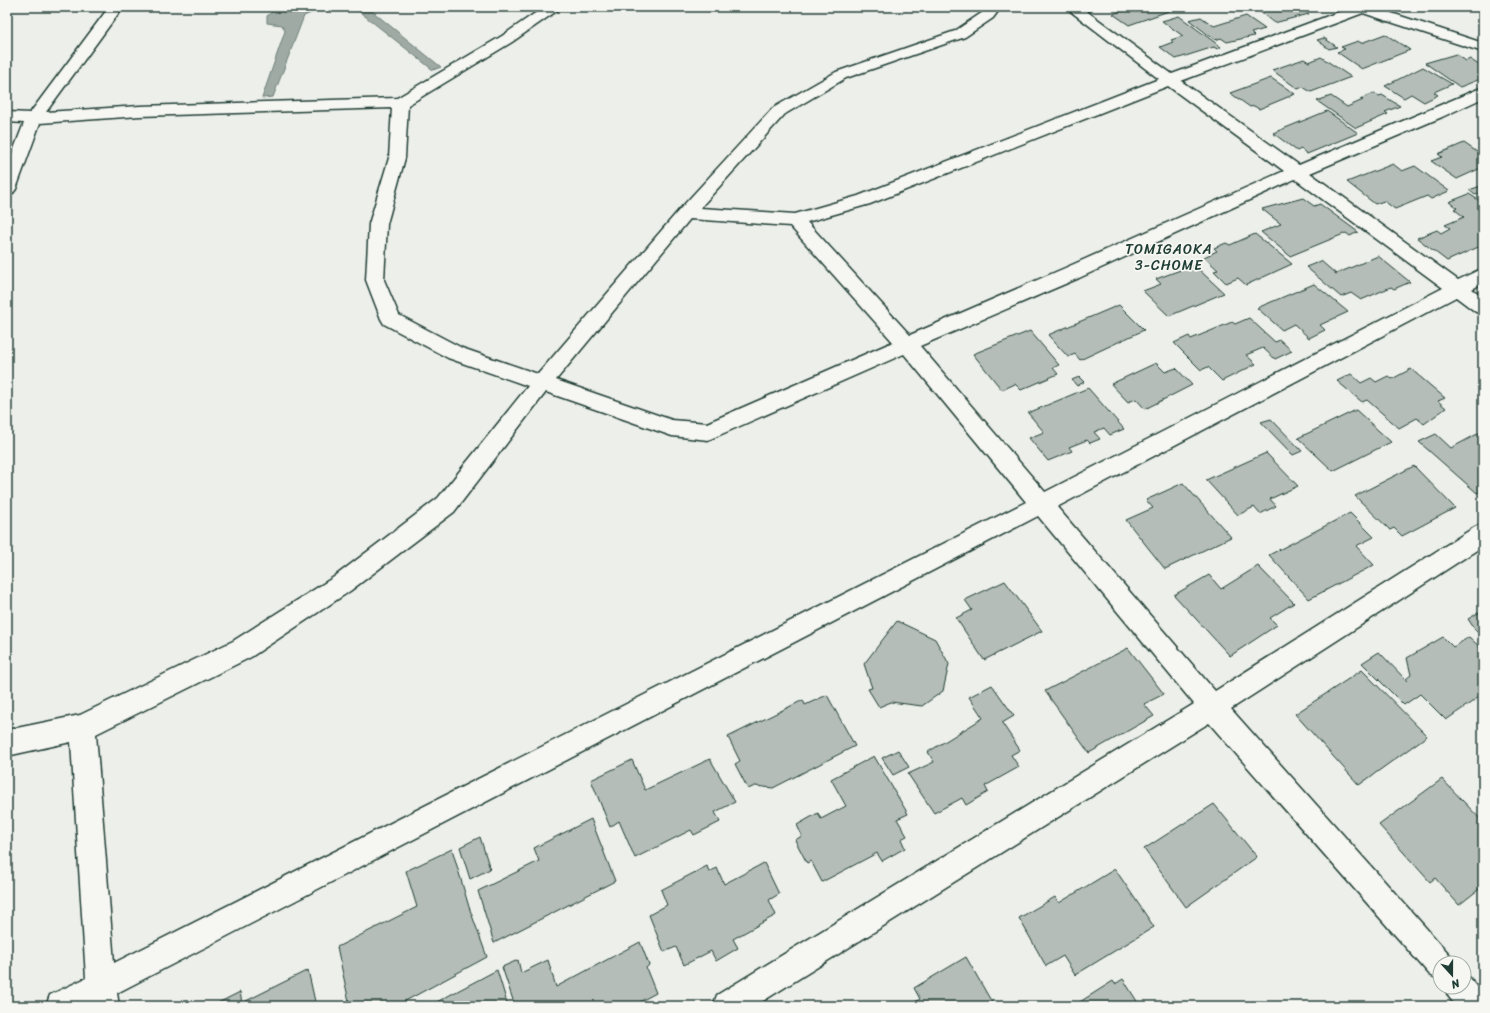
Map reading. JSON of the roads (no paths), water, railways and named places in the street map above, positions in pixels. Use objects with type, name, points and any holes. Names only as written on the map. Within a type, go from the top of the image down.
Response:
[{"type":"street","points":[[7,188],[34,118],[116,7]]},
{"type":"street","points":[[7,117],[34,118],[140,111],[400,103],[507,40],[553,7]]},
{"type":"street","points":[[7,744],[83,727],[242,649],[342,584],[446,505],[542,383],[686,213],[779,111],[841,75],[960,34],[988,15],[994,7]]},
{"type":"street","points":[[1072,7],[1483,307]]},
{"type":"street","points":[[686,213],[795,220],[864,200],[1170,80],[1361,8],[1483,48]]},
{"type":"street","points":[[400,103],[397,158],[378,224],[375,280],[392,319],[456,353],[672,428],[708,432],[907,344],[1072,274],[1297,172],[1436,114],[1483,92]]},
{"type":"street","points":[[795,220],[907,344],[1212,707],[1432,956]]},
{"type":"street","points":[[62,1006],[103,996],[1042,504],[1483,275]]},
{"type":"street","points":[[728,1006],[1212,707],[1483,534]]},
{"type":"street","points":[[83,727],[103,996]]},
{"type":"street","points":[[1466,995],[1475,1006]]},
{"type":"district","name":"TOMIGAOKA 3-CHOME","points":[[1169,258]]}]
